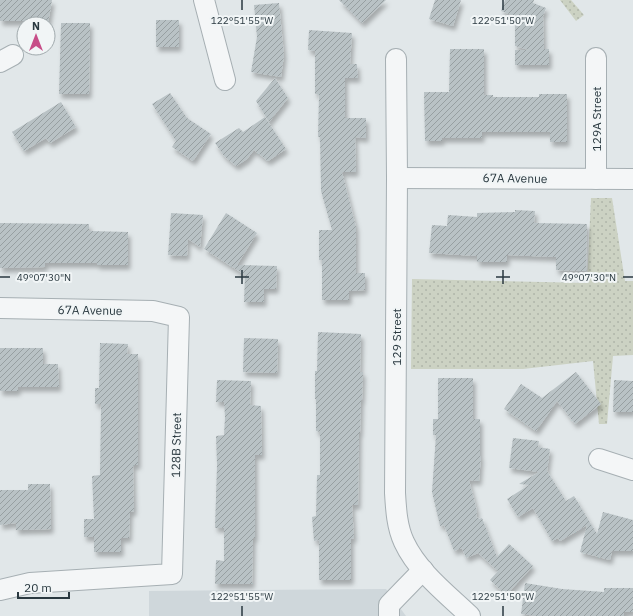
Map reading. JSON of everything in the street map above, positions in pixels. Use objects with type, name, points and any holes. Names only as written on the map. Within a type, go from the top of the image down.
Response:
[{"type":"street","points":[[204,0],[225,80]]},
{"type":"street","name":"129A Street","points":[[596,58],[596,179]]},
{"type":"street","name":"129 Street","points":[[396,60],[396,514],[404,541],[413,558],[423,570],[470,616]]},
{"type":"street","name":"67A Avenue","points":[[397,178],[633,179]]},
{"type":"street","name":"67A Avenue","points":[[0,308],[153,311],[179,317]]},
{"type":"street","name":"128B Street","points":[[0,590],[30,583],[172,574],[179,317]]},
{"type":"street","points":[[599,459],[633,470]]},
{"type":"street","points":[[389,616],[389,605],[423,570]]},
{"type":"shaded area","points":[[386,589],[406,616],[149,616],[149,591]]},
{"type":"green space","points":[[560,0],[571,0],[584,15],[576,21]]},
{"type":"green space","points":[[591,198],[612,198],[625,281],[633,281],[633,355],[613,356],[607,424],[599,424],[593,361],[523,369],[411,369],[412,279],[587,283]]},
{"type":"building","points":[[0,0],[52,0],[49,16],[16,16],[16,21],[0,21]]},
{"type":"building","points":[[339,0],[386,0],[362,23]]},
{"type":"building","points":[[435,0],[461,0],[453,26],[429,19]]},
{"type":"building","points":[[505,0],[534,0],[533,3],[546,8],[543,16],[544,49],[549,49],[549,65],[515,65],[515,50],[529,50],[515,46],[515,16],[501,11]]},
{"type":"building","points":[[279,3],[284,55],[281,77],[251,72],[257,37],[254,5]]},
{"type":"building","points":[[156,20],[179,20],[179,47],[156,47]]},
{"type":"building","points":[[61,23],[90,23],[89,94],[59,94]]},
{"type":"building","points":[[309,30],[352,33],[350,64],[357,64],[358,78],[345,78],[345,118],[366,118],[366,138],[355,137],[356,172],[342,172],[356,227],[356,273],[365,273],[365,290],[349,291],[349,300],[322,300],[322,260],[319,260],[319,230],[332,230],[321,191],[320,137],[318,137],[319,94],[315,94],[315,51],[308,50]]},
{"type":"building","points":[[450,49],[484,49],[484,95],[493,95],[493,97],[539,97],[539,94],[567,94],[567,142],[550,142],[550,132],[482,132],[482,138],[442,138],[442,141],[425,141],[424,92],[449,92]]},
{"type":"building","points":[[275,78],[288,98],[269,122],[256,101]]},
{"type":"building","points":[[170,93],[187,118],[211,134],[193,161],[172,147],[176,141],[152,104]]},
{"type":"building","points":[[61,102],[76,127],[50,143],[46,138],[24,151],[12,132]]},
{"type":"building","points":[[265,117],[286,149],[268,161],[254,150],[247,159],[236,166],[224,156],[215,143],[239,128],[243,132]]},
{"type":"building","points":[[515,210],[535,211],[534,223],[587,224],[586,271],[556,270],[556,257],[507,255],[507,262],[477,262],[477,256],[429,253],[432,225],[447,226],[448,215],[477,217],[477,213],[515,212]]},
{"type":"building","points":[[171,213],[203,215],[200,247],[188,239],[187,256],[168,255]]},
{"type":"building","points":[[226,213],[257,233],[237,265],[277,266],[276,289],[264,289],[264,302],[244,302],[245,275],[204,249]]},
{"type":"building","points":[[0,223],[89,224],[89,231],[128,232],[128,265],[97,265],[97,263],[45,263],[45,267],[0,268]]},
{"type":"building","points":[[318,332],[361,334],[360,372],[363,372],[359,433],[358,505],[352,505],[354,538],[351,539],[351,580],[319,580],[319,540],[314,541],[312,517],[316,516],[317,475],[320,475],[320,432],[316,431],[315,399],[315,371],[317,371]]},
{"type":"building","points":[[244,338],[278,339],[277,373],[243,372]]},
{"type":"building","points":[[100,343],[128,344],[127,354],[138,354],[138,465],[133,465],[134,511],[130,512],[129,538],[121,538],[121,552],[94,552],[94,537],[84,537],[84,519],[94,519],[92,476],[100,475],[101,404],[95,404],[95,388],[99,388]]},
{"type":"building","points":[[0,348],[43,348],[43,364],[58,364],[59,387],[18,387],[18,391],[0,391]]},
{"type":"building","points":[[576,372],[601,404],[575,424],[557,401],[536,431],[504,409],[521,384],[542,398]]},
{"type":"building","points":[[438,378],[473,378],[473,419],[480,419],[481,456],[479,481],[469,480],[477,511],[476,519],[478,517],[479,519],[482,518],[497,557],[509,544],[533,566],[506,595],[490,580],[498,571],[478,553],[466,558],[462,548],[454,551],[444,525],[440,526],[432,492],[436,435],[433,435],[433,419],[438,419]]},
{"type":"building","points":[[217,380],[251,381],[250,405],[261,406],[262,455],[255,455],[255,538],[253,538],[252,584],[215,584],[216,560],[224,561],[224,528],[215,528],[217,465],[216,436],[224,435],[225,417],[224,402],[216,402]]},
{"type":"building","points":[[614,380],[633,381],[633,412],[613,412]]},
{"type":"building","points":[[513,438],[539,441],[538,447],[550,449],[547,471],[566,501],[574,496],[597,534],[603,512],[633,520],[633,551],[612,551],[610,560],[580,552],[587,525],[560,541],[558,538],[552,541],[533,508],[518,517],[507,499],[529,485],[519,484],[539,472],[509,468]]},
{"type":"building","points":[[28,484],[50,484],[51,529],[16,530],[16,523],[0,525],[0,490],[28,490]]},
{"type":"building","points":[[525,583],[562,589],[604,592],[604,588],[633,588],[633,612],[624,612],[624,616],[537,616],[521,614]]}]
